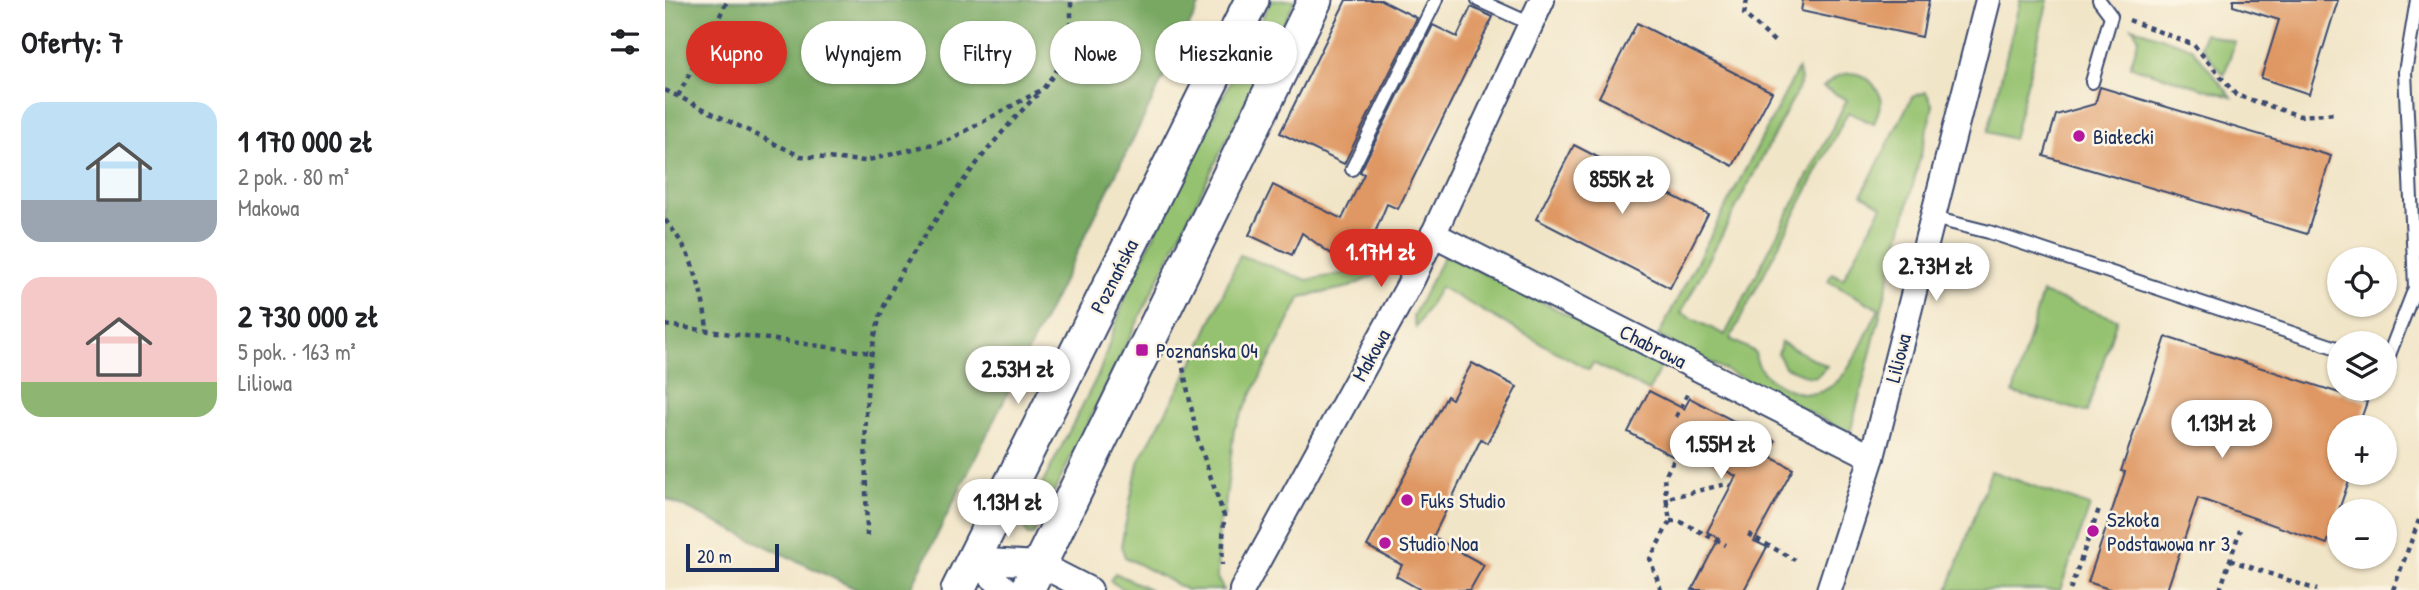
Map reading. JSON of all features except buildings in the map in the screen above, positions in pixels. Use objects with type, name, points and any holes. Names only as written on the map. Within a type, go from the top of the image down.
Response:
[{"type":"main road","name":"Poznańska","points":[[958,590],[1252,0]]},
{"type":"main road","points":[[1033,577],[1315,0]]},
{"type":"street","name":"Makowa","points":[[1232,583],[1406,290],[1542,0]]},
{"type":"street","name":"Liliowa","points":[[1829,590],[1873,457],[1988,0]]},
{"type":"street","name":"Chabrowa","points":[[1433,234],[1873,457]]},
{"type":"street","points":[[972,560],[1090,590]]},
{"type":"street","points":[[972,560],[1007,590]]},
{"type":"lane","points":[[1352,169],[1436,0]]},
{"type":"lane","points":[[1478,0],[1531,24]]},
{"type":"lane","points":[[2092,82],[2111,16],[2099,0]]},
{"type":"lane","points":[[2397,334],[2415,288],[2405,72],[2417,0]]},
{"type":"lane","points":[[1933,218],[1989,232],[2327,345]]},
{"type":"path","points":[[678,96],[728,0]]},
{"type":"path","points":[[867,536],[866,448],[872,354],[881,314],[898,277],[996,136],[1043,89],[1071,51],[1071,0]]},
{"type":"path","points":[[1747,0],[1744,14],[1775,42]]},
{"type":"path","points":[[2111,16],[2194,45],[2236,95],[2300,116],[2337,113]]},
{"type":"path","points":[[665,90],[800,156],[865,162],[949,140],[1043,89]]},
{"type":"path","points":[[665,220],[678,235],[703,293],[707,330]]},
{"type":"path","points":[[665,325],[872,354]]},
{"type":"path","points":[[1181,358],[1198,440],[1224,516],[1232,583]]},
{"type":"path","points":[[1661,590],[1650,559],[1670,521],[1664,478],[1686,438]]},
{"type":"path","points":[[1667,503],[1672,497],[1726,484],[1731,486]]},
{"type":"path","points":[[2070,590],[2100,506]]},
{"type":"path","points":[[2393,590],[2419,520]]},
{"type":"path","points":[[1670,521],[1679,521],[1726,545]]},
{"type":"path","points":[[2220,590],[2240,530]]},
{"type":"path","points":[[1748,534],[1795,560]]},
{"type":"path","points":[[2230,560],[2317,590]]},
{"type":"green space","points":[[665,0],[1202,0],[1192,21],[1155,21],[1155,84],[1160,84],[910,590],[858,590],[665,498]]},
{"type":"green space","points":[[1271,0],[1295,0],[1285,21],[1261,21]]},
{"type":"green space","points":[[2020,0],[2048,0],[2013,139],[1988,132]]},
{"type":"green space","points":[[2132,27],[2192,48],[2232,97],[2130,66],[2139,38]]},
{"type":"green space","points":[[2204,33],[2235,42],[2224,75],[2201,46]]},
{"type":"green space","points":[[1798,69],[1801,79],[1798,89],[1681,313],[1725,335],[1847,100],[1823,87],[1840,75],[1849,73],[1865,77],[1882,100],[1874,124],[1848,112],[1730,339],[1755,352],[1757,363],[1763,372],[1780,385],[1800,393],[1817,393],[1831,386],[1854,360],[1879,309],[1828,281],[1832,273],[1843,279],[1882,206],[1862,194],[1912,97],[1926,92],[1933,106],[1851,430],[1846,431],[1658,336]]},
{"type":"green space","points":[[1229,84],[1254,84],[1033,535],[1028,535],[1025,530],[1027,514],[1099,373],[1130,284]]},
{"type":"green space","points":[[1409,243],[1397,264],[1350,287],[1301,297],[1234,429],[1224,516],[1219,522],[1217,578],[1224,590],[1187,590],[1125,557],[1121,546],[1138,463],[1193,362],[1240,255],[1307,280],[1358,271]]},
{"type":"green space","points":[[1445,254],[1663,362],[1649,391],[1593,363],[1589,370],[1440,287],[1416,328],[1413,316]]},
{"type":"green space","points":[[2042,293],[2117,319],[2087,412],[2013,393]]},
{"type":"green space","points":[[1781,342],[1827,366],[1817,376],[1810,377],[1785,367],[1778,354]]},
{"type":"green space","points":[[1991,471],[2090,506],[2060,590],[1948,590]]},
{"type":"green space","points":[[1115,573],[1151,590],[1125,590],[1110,581]]},
{"type":"place","name":"Białecki","points":[[2079,136]]},
{"type":"place","name":"Poznańska 04","points":[[1142,350]]},
{"type":"place","name":"Fuks Studio","points":[[1407,500]]},
{"type":"place","name":"Szkoła Podstawowa nr 3","points":[[2093,531]]},
{"type":"place","name":"Studio Noa","points":[[1385,543]]}]
